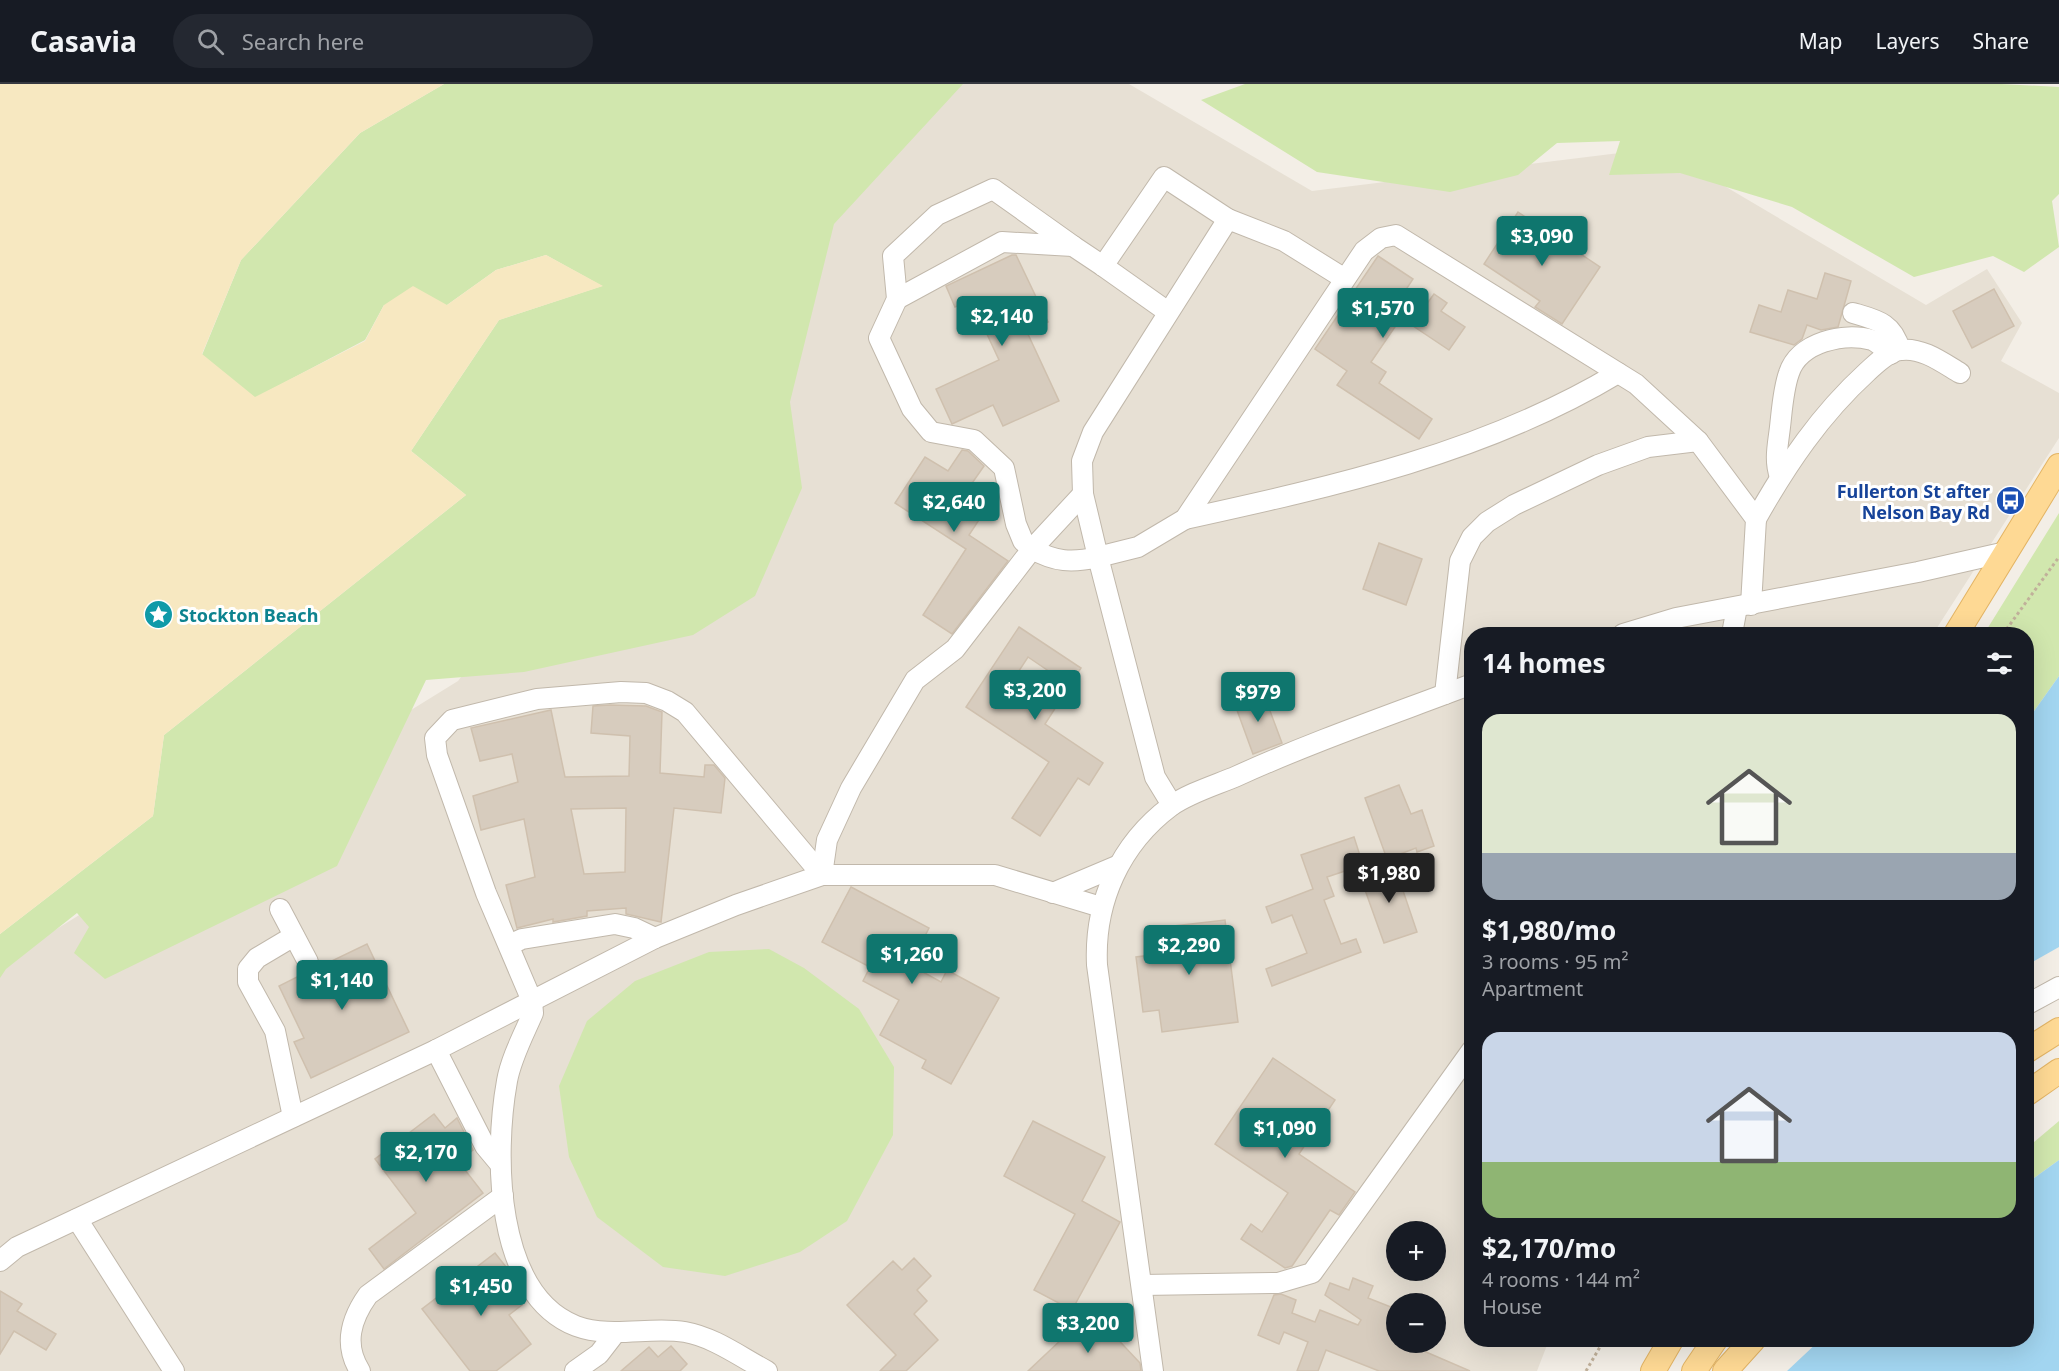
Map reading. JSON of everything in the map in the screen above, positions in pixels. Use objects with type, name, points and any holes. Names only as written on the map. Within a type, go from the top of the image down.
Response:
[{"type":"main road","points":[[1960,627],[2059,466]]},
{"type":"main road","points":[[2034,1046],[2059,1030]]},
{"type":"main road","points":[[2034,1088],[2059,1071]]},
{"type":"main road","points":[[1653,1371],[1667,1347]]},
{"type":"main road","points":[[1694,1371],[1710,1347]]},
{"type":"main road","points":[[1725,1371],[1747,1347]]},
{"type":"lane","points":[[1103,266],[1164,177],[1228,219],[1284,241],[1345,279]]},
{"type":"lane","points":[[1168,312],[993,189],[937,214],[893,256],[897,299],[879,338],[912,409],[931,432],[974,440],[1004,468],[1016,524],[1023,541],[1051,560],[1059,561],[1082,561],[1138,547],[1185,519],[1332,487],[1453,451],[1574,400],[1618,373]]},
{"type":"lane","points":[[1172,805],[1155,777],[1083,494],[1082,461],[1093,432],[1228,219]]},
{"type":"lane","points":[[1185,519],[1364,251],[1380,238],[1396,235],[1636,384],[1698,441],[1756,519]]},
{"type":"lane","points":[[897,299],[1002,242],[1073,246]]},
{"type":"lane","points":[[1853,313],[1886,325],[1896,334],[1895,352]]},
{"type":"lane","points":[[1780,477],[1775,464],[1783,401],[1789,371],[1798,356],[1819,343],[1842,338],[1873,340],[1895,352]]},
{"type":"lane","points":[[1735,627],[1744,606],[1756,519],[1780,477],[1812,429],[1854,385],[1895,352],[1914,350],[1935,358],[1960,373]]},
{"type":"lane","points":[[1445,694],[1460,561],[1472,537],[1488,522],[1514,505],[1598,465],[1648,447],[1698,441]]},
{"type":"lane","points":[[822,875],[827,840],[851,788],[915,680],[955,649],[1032,549],[1083,494]]},
{"type":"lane","points":[[1646,627],[1676,618],[2006,552]]},
{"type":"lane","points":[[1153,1371],[1096,965],[1096,944],[1101,907],[1118,866],[1136,839],[1172,805],[1284,754],[1464,687]]},
{"type":"lane","points":[[767,1371],[709,1340],[685,1332],[616,1332],[578,1327],[550,1312],[530,1288],[516,1256],[503,1196],[500,1164],[507,1079],[533,1013],[532,1001],[486,893],[437,755],[435,738],[452,720],[537,699],[621,692],[646,693],[668,701],[685,712],[822,875]]},
{"type":"lane","points":[[1053,893],[1118,866]]},
{"type":"lane","points":[[0,1261],[17,1247],[436,1050],[655,938],[736,905],[822,875],[995,875],[1101,907]]},
{"type":"lane","points":[[280,909],[309,962]]},
{"type":"lane","points":[[509,945],[522,939],[615,924],[634,928],[655,938]]},
{"type":"lane","points":[[293,1117],[275,1031],[248,982],[248,969],[257,958],[294,936]]},
{"type":"lane","points":[[2034,1001],[2059,987]]},
{"type":"lane","points":[[436,1050],[485,1146],[500,1164]]},
{"type":"lane","points":[[1142,1285],[1268,1283],[1312,1273],[1464,1061]]},
{"type":"lane","points":[[360,1371],[353,1360],[349,1334],[356,1312],[368,1295],[503,1196]]},
{"type":"lane","points":[[77,1219],[174,1371]]},
{"type":"lane","points":[[575,1371],[599,1354],[616,1332]]},
{"type":"path","points":[[2008,627],[2059,557]]},
{"type":"path","points":[[1586,1371],[1600,1347]]},
{"type":"shaded area","points":[[908,84],[1129,84],[1312,191],[1660,148],[1926,305],[1987,269],[2022,323],[2001,361],[2059,393],[2059,438],[1938,627],[1464,627],[1464,1347],[1546,1347],[1537,1371],[0,1371],[0,964],[458,681]]},
{"type":"green space","points":[[444,84],[963,84],[834,224],[790,402],[802,488],[755,596],[693,635],[524,672],[426,680],[337,866],[105,979],[74,953],[89,927],[77,913],[6,969],[0,978],[0,934],[153,816],[164,735],[466,495],[411,451],[499,320],[602,286],[546,255],[496,270],[447,305],[384,305],[365,340],[255,398],[202,355],[241,260],[360,133]]},
{"type":"green space","points":[[1245,84],[2001,84],[2059,87],[2059,194],[2052,201],[2059,247],[2024,272],[1993,256],[1914,277],[1792,207],[1680,173],[1609,175],[1620,141],[1557,143],[1518,175],[1450,192],[1317,172],[1201,100]]},
{"type":"green space","points":[[2059,513],[2059,676],[2034,711],[2034,627],[1988,627]]},
{"type":"green space","points":[[769,949],[804,968],[859,1009],[894,1067],[893,1135],[847,1221],[800,1252],[725,1276],[663,1267],[597,1217],[569,1157],[559,1086],[587,1021],[635,981],[709,952]]},
{"type":"green space","points":[[2059,1121],[2059,1160],[2034,1178],[2034,1142]]},
{"type":"sand","name":"Stockton Beach","points":[[0,84],[444,84],[360,133],[241,260],[202,354],[255,397],[365,341],[384,305],[413,286],[447,305],[496,270],[546,255],[603,286],[499,320],[411,451],[466,495],[164,735],[153,816],[0,934]]},
{"type":"water","points":[[2059,676],[2059,947],[2034,961],[2034,711]]},
{"type":"water","points":[[2059,1160],[2059,1371],[1787,1371],[1813,1347],[2034,1347],[2034,1178]]},
{"type":"building","points":[[1518,212],[1600,267],[1562,324],[1535,307],[1540,301],[1484,264]]},
{"type":"building","points":[[1016,255],[1048,322],[1027,332],[1059,401],[1003,426],[993,405],[952,424],[936,389],[999,360],[971,300],[955,307],[946,286]]},
{"type":"building","points":[[1378,256],[1413,279],[1405,291],[1426,305],[1434,294],[1447,303],[1441,311],[1465,327],[1449,350],[1401,318],[1371,362],[1386,372],[1379,383],[1432,419],[1419,439],[1337,385],[1347,371],[1315,349]]},
{"type":"building","points":[[1825,273],[1851,281],[1838,327],[1821,330],[1807,325],[1802,339],[1794,345],[1750,332],[1759,305],[1781,312],[1788,290],[1817,299]]},
{"type":"building","points":[[1994,289],[2014,326],[1972,348],[1953,311]]},
{"type":"building","points":[[962,450],[968,451],[984,466],[970,486],[992,500],[969,535],[1008,561],[952,634],[923,615],[966,549],[895,503],[925,457],[948,471]]},
{"type":"building","points":[[1379,543],[1422,559],[1406,605],[1363,589]]},
{"type":"building","points":[[1019,627],[1081,668],[1045,724],[1103,763],[1089,785],[1078,778],[1040,836],[1012,818],[1049,762],[966,707]],"holes":[[[1028,657],[1050,672],[1028,707],[1005,692]]]},
{"type":"building","points":[[1263,692],[1282,743],[1253,754],[1234,702]]},
{"type":"building","points":[[593,706],[646,706],[662,712],[660,773],[704,777],[705,765],[714,765],[725,778],[721,813],[674,808],[661,922],[626,914],[626,908],[587,911],[587,916],[553,922],[553,919],[517,928],[506,885],[535,877],[524,819],[481,830],[473,796],[518,782],[512,754],[480,761],[471,728],[551,710],[565,777],[629,776],[630,736],[591,733]],"holes":[[[626,808],[625,872],[584,874],[571,809]]]},
{"type":"building","points":[[1399,785],[1411,814],[1422,810],[1434,846],[1417,852],[1416,848],[1387,859],[1365,798]]},
{"type":"building","points":[[1354,837],[1363,865],[1327,877],[1334,896],[1324,900],[1341,944],[1356,939],[1361,952],[1272,986],[1266,969],[1307,953],[1292,915],[1272,923],[1266,907],[1313,889],[1301,855]]},
{"type":"building","points":[[1394,864],[1417,932],[1384,943],[1360,876]]},
{"type":"building","points":[[851,887],[929,928],[910,965],[941,982],[947,970],[999,998],[951,1084],[922,1068],[926,1060],[880,1035],[899,1000],[863,981],[870,967],[822,942]]},
{"type":"building","points":[[1225,920],[1238,1022],[1162,1032],[1159,1010],[1143,1012],[1136,957],[1151,955],[1148,929]]},
{"type":"building","points":[[367,944],[409,1032],[311,1078],[294,1042],[304,1038],[279,986],[305,973],[313,973],[319,967]]},
{"type":"building","points":[[1273,1058],[1335,1100],[1299,1154],[1355,1192],[1339,1215],[1330,1210],[1292,1266],[1285,1268],[1241,1239],[1251,1224],[1262,1232],[1288,1193],[1215,1144]]},
{"type":"building","points":[[434,1114],[445,1128],[457,1118],[473,1150],[458,1161],[483,1193],[384,1269],[369,1249],[416,1213],[375,1159]]},
{"type":"building","points":[[1033,1121],[1105,1157],[1082,1201],[1120,1222],[1072,1310],[1034,1290],[1075,1214],[1004,1176]]},
{"type":"building","points":[[495,1253],[510,1272],[518,1290],[513,1294],[522,1305],[509,1315],[531,1344],[496,1371],[470,1371],[422,1309]]},
{"type":"building","points":[[914,1258],[931,1276],[917,1290],[927,1301],[914,1314],[938,1340],[906,1371],[880,1371],[896,1355],[847,1305],[893,1261],[902,1270]]},
{"type":"building","points":[[1353,1278],[1373,1286],[1368,1298],[1386,1305],[1386,1353],[1428,1353],[1470,1371],[1379,1371],[1326,1350],[1318,1371],[1297,1371],[1308,1342],[1284,1332],[1279,1344],[1258,1335],[1274,1295],[1281,1294],[1296,1300],[1292,1313],[1315,1322],[1320,1310],[1358,1325],[1361,1320],[1325,1295],[1330,1283],[1349,1290]]},
{"type":"building","points":[[0,1291],[22,1304],[17,1311],[56,1334],[46,1350],[14,1331],[0,1354]]},
{"type":"building","points":[[1081,1321],[1099,1340],[1110,1331],[1140,1363],[1141,1371],[1028,1371]]},
{"type":"building","points":[[671,1346],[687,1364],[680,1371],[621,1371],[649,1347],[658,1357]]},
{"type":"place","name":"Fullerton St after Nelson Bay Rd","points":[[2011,501]]},
{"type":"place","name":"Stockton Beach","points":[[158,615]]}]
